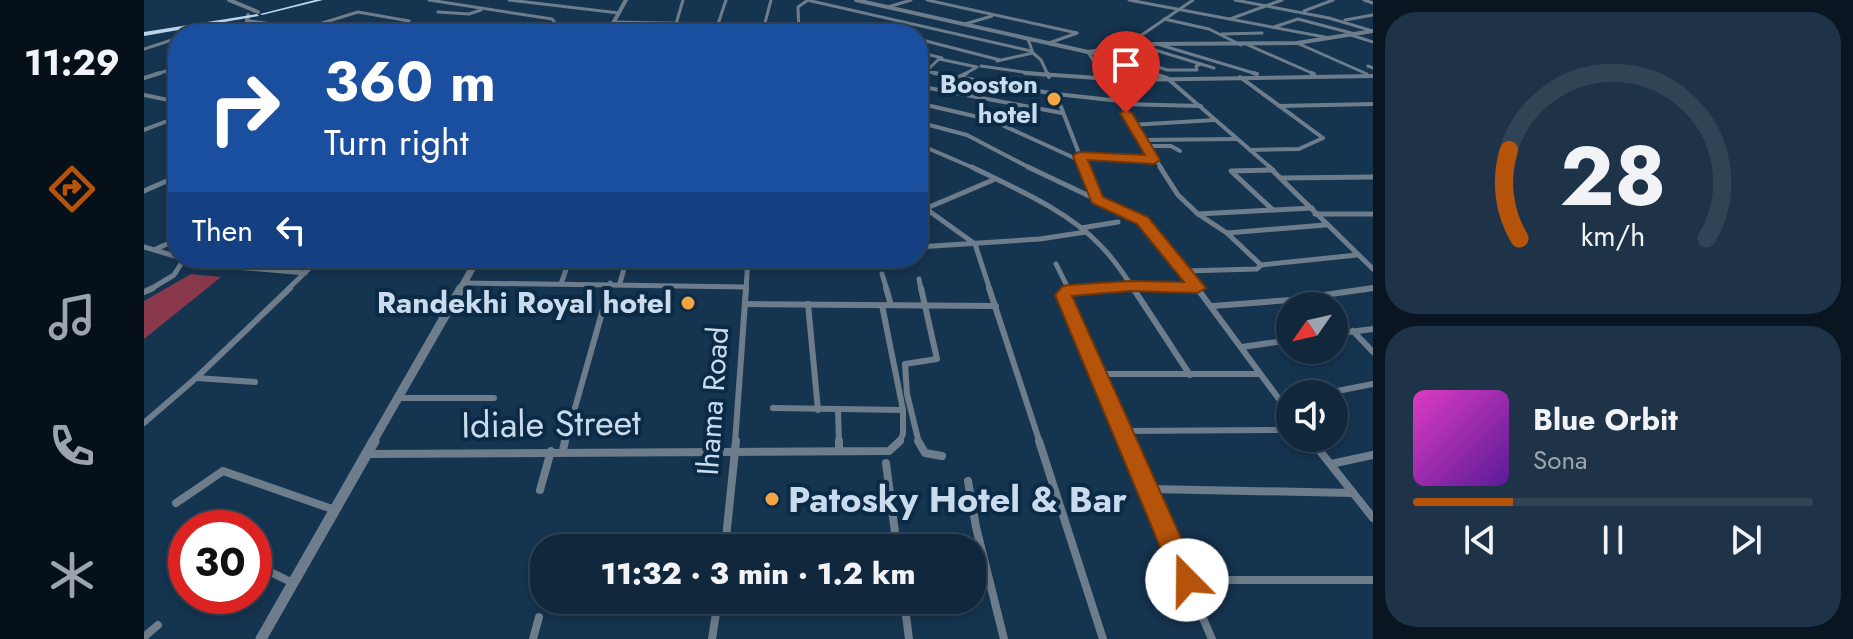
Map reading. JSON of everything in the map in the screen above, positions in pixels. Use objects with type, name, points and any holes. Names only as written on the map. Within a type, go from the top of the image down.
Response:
[{"type":"highway","points":[[204,24],[318,0]]},
{"type":"highway","points":[[198,24],[253,15]]},
{"type":"highway","points":[[144,33],[168,29]]},
{"type":"highway","points":[[144,33],[168,29]]},
{"type":"street","points":[[229,0],[253,15],[281,24]]},
{"type":"street","points":[[429,0],[552,19],[556,24]]},
{"type":"street","points":[[509,0],[619,13]]},
{"type":"street","points":[[626,0],[614,22],[718,24],[726,0]]},
{"type":"street","points":[[676,23],[683,0]]},
{"type":"street","points":[[762,0],[771,0],[763,24]]},
{"type":"street","points":[[799,24],[798,7],[808,0],[909,24]]},
{"type":"street","points":[[856,0],[1088,52],[1167,78],[1282,178],[1325,225],[1373,269]]},
{"type":"street","points":[[888,7],[911,0]]},
{"type":"street","points":[[927,0],[1077,33],[1049,43]]},
{"type":"street","points":[[1129,0],[1331,39]]},
{"type":"street","points":[[1124,47],[1191,0]]},
{"type":"street","points":[[1235,0],[1341,21],[1373,31]]},
{"type":"street","points":[[1230,19],[1282,0]]},
{"type":"street","points":[[1301,13],[1333,0]]},
{"type":"street","points":[[1364,0],[1373,3]]},
{"type":"street","points":[[464,13],[477,7]]},
{"type":"street","points":[[438,12],[471,14],[485,8]]},
{"type":"street","points":[[319,24],[358,12],[409,21],[403,24]]},
{"type":"street","points":[[965,24],[996,15]]},
{"type":"street","points":[[1341,21],[1373,15]]},
{"type":"street","points":[[930,29],[941,19]]},
{"type":"street","points":[[1164,19],[1221,34],[1241,45]]},
{"type":"street","points":[[1274,27],[1298,19],[1373,42]]},
{"type":"street","points":[[930,29],[1032,52],[1041,60],[1049,77]]},
{"type":"street","points":[[1088,52],[1159,44],[1297,43],[1373,31]]},
{"type":"street","points":[[1221,34],[1262,33]]},
{"type":"street","points":[[1141,35],[1159,44],[1266,77]]},
{"type":"street","points":[[1028,39],[1032,52]]},
{"type":"street","points":[[144,49],[168,41]]},
{"type":"street","points":[[928,42],[1000,60]]},
{"type":"street","points":[[1297,43],[1372,76]]},
{"type":"street","points":[[1248,45],[1317,76]]},
{"type":"street","points":[[1145,47],[1214,68]]},
{"type":"street","points":[[1107,49],[1171,71],[1195,71],[1201,64]]},
{"type":"street","points":[[959,77],[979,66],[1032,52]]},
{"type":"street","points":[[1088,52],[1107,79],[1131,125],[1178,195],[1198,214],[1227,233],[1261,265]]},
{"type":"street","points":[[928,55],[1049,77],[1372,76]]},
{"type":"street","points":[[928,65],[936,60],[945,60]]},
{"type":"street","points":[[144,78],[168,70]]},
{"type":"street","points":[[928,71],[1056,94],[1120,102],[1201,106]]},
{"type":"street","points":[[1240,77],[1323,138],[1314,146],[1305,148],[1250,150]]},
{"type":"street","points":[[928,88],[1062,113]]},
{"type":"street","points":[[1056,94],[1097,200]]},
{"type":"street","points":[[146,96],[168,100]]},
{"type":"street","points":[[1279,106],[1373,104]]},
{"type":"street","points":[[928,105],[991,120],[1080,158],[1154,160]]},
{"type":"street","points":[[1131,125],[1217,120]]},
{"type":"street","points":[[144,130],[168,121]]},
{"type":"street","points":[[928,125],[967,135],[1142,221],[1212,306],[1276,397]]},
{"type":"street","points":[[1141,140],[1238,139]]},
{"type":"street","points":[[1145,146],[1171,146],[1180,151]]},
{"type":"street","points":[[928,149],[1084,230],[1130,286],[1190,375]]},
{"type":"street","points":[[1273,170],[1231,171],[1273,210]]},
{"type":"street","points":[[1282,178],[1373,177]]},
{"type":"street","points":[[144,191],[168,180]]},
{"type":"street","points":[[928,208],[993,180]]},
{"type":"street","points":[[928,209],[975,244],[1103,639]]},
{"type":"street","points":[[1198,214],[1273,210],[1371,215]]},
{"type":"street","points":[[928,246],[975,244],[1084,230],[1118,222]]},
{"type":"street","points":[[1227,233],[1325,225]]},
{"type":"street","points":[[155,249],[168,243]]},
{"type":"street","points":[[144,247],[168,254]]},
{"type":"street","points":[[1184,271],[1257,269],[1261,265],[1357,255]]},
{"type":"street","points":[[1056,264],[1069,290]]},
{"type":"street","points":[[144,292],[183,268]]},
{"type":"street","points":[[247,268],[305,273]]},
{"type":"street","points":[[144,423],[196,378],[310,268]]},
{"type":"street","points":[[261,639],[473,268]]},
{"type":"street","points":[[561,284],[567,268]]},
{"type":"street","points":[[620,283],[624,268]]},
{"type":"street","name":"Ihama Road","points":[[726,534],[747,268]]},
{"type":"street","points":[[773,408],[903,410],[882,274]]},
{"type":"street","points":[[919,279],[937,359],[909,362],[903,366],[919,446],[928,454],[942,456]]},
{"type":"street","points":[[465,283],[746,287]]},
{"type":"street","points":[[563,450],[610,283]]},
{"type":"street","points":[[1197,288],[1130,286],[1069,290],[1063,295],[1212,639]]},
{"type":"street","points":[[1212,306],[1290,300],[1373,288]]},
{"type":"street","points":[[745,304],[996,306]]},
{"type":"street","points":[[808,304],[818,410]]},
{"type":"street","points":[[1348,332],[1373,329]]},
{"type":"street","points":[[1352,331],[1373,352]]},
{"type":"street","points":[[1242,347],[1276,342]]},
{"type":"street","points":[[1099,374],[1258,374]]},
{"type":"street","points":[[196,378],[255,382]]},
{"type":"street","points":[[1348,389],[1373,384]]},
{"type":"street","points":[[400,398],[494,398]]},
{"type":"street","points":[[838,410],[839,450]]},
{"type":"street","name":"Idiale Street","points":[[368,454],[895,449],[902,440],[903,410]]},
{"type":"street","points":[[1124,431],[1276,430]]},
{"type":"street","points":[[540,490],[551,451]]},
{"type":"street","points":[[1321,452],[1373,518]]},
{"type":"street","points":[[1331,464],[1373,455]]},
{"type":"street","points":[[886,463],[895,534]]},
{"type":"street","points":[[176,503],[223,471],[335,510]]},
{"type":"street","points":[[968,481],[976,527],[1004,639]]},
{"type":"street","points":[[1149,489],[1353,493]]},
{"type":"street","points":[[272,573],[293,583]]},
{"type":"street","points":[[1187,580],[1373,580]]},
{"type":"street","points":[[712,639],[716,614]]},
{"type":"street","points":[[906,614],[909,639]]},
{"type":"street","points":[[533,639],[539,617]]},
{"type":"street","points":[[144,637],[158,625]]},
{"type":"shaded area","points":[[191,274],[221,277],[144,339],[144,301]]},
{"type":"place","name":"Booston hotel","points":[[1054,99]]},
{"type":"place","name":"Randekhi Royal hotel","points":[[688,303]]},
{"type":"place","name":"Patosky Hotel & Bar","points":[[772,499]]},
{"type":"route","points":[[1126,113],[1154,160],[1079,156],[1085,171],[1097,200],[1142,221],[1155,233],[1197,288],[1130,286],[1069,290],[1063,295],[1187,580]]}]
